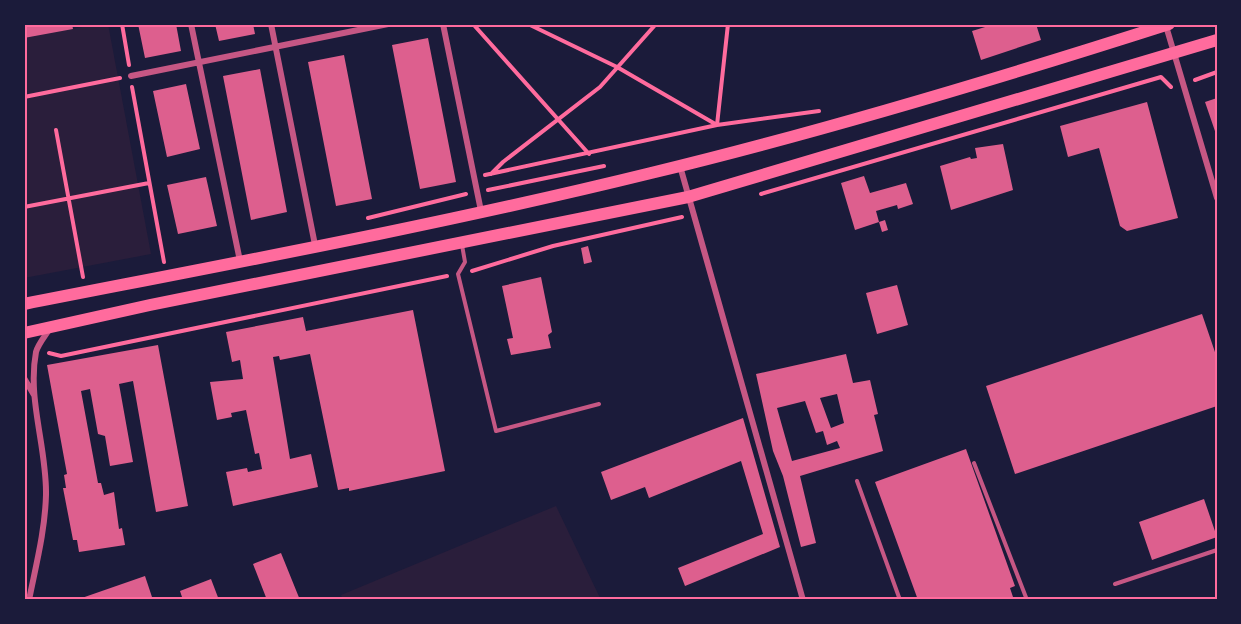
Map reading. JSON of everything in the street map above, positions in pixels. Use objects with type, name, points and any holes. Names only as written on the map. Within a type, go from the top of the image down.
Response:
[{"type":"main road","points":[[24,304],[482,210],[680,165],[938,97],[1167,24]]},
{"type":"main road","points":[[24,333],[688,196],[1217,39]]},
{"type":"street","points":[[191,24],[240,261]]},
{"type":"street","points":[[271,24],[315,245]]},
{"type":"street","points":[[130,76],[198,60],[388,24]]},
{"type":"street","points":[[443,24],[482,210]]},
{"type":"street","points":[[1167,24],[1217,198]]},
{"type":"street","points":[[680,165],[803,600]]},
{"type":"street","points":[[29,600],[43,534],[46,494],[44,453],[34,396],[36,350],[52,326]]},
{"type":"street","points":[[24,378],[34,396]]},
{"type":"lane","points":[[461,243],[465,262],[458,274],[496,431],[599,404]]},
{"type":"lane","points":[[974,463],[1027,600]]},
{"type":"lane","points":[[857,481],[900,600]]},
{"type":"lane","points":[[1115,584],[1217,550]]},
{"type":"path","points":[[122,24],[167,275]]},
{"type":"path","points":[[473,24],[589,154]]},
{"type":"path","points":[[528,24],[617,68],[717,125]]},
{"type":"path","points":[[491,174],[600,87],[656,24]]},
{"type":"path","points":[[717,125],[728,24]]},
{"type":"path","points":[[24,97],[130,76]]},
{"type":"path","points":[[474,177],[717,125],[829,110]]},
{"type":"path","points":[[56,130],[83,278]]},
{"type":"path","points":[[366,218],[614,164]]},
{"type":"path","points":[[24,207],[149,183]]},
{"type":"path","points":[[152,263],[174,259]]},
{"type":"path","points":[[71,279],[95,275]]},
{"type":"shaded area","points":[[108,24],[151,254],[24,278],[24,38]]},
{"type":"shaded area","points":[[556,506],[601,600],[343,600],[341,595]]},
{"type":"building","points":[[24,24],[72,24],[73,29],[24,38]]},
{"type":"building","points":[[138,24],[176,24],[181,51],[145,58]]},
{"type":"building","points":[[215,24],[253,24],[255,34],[219,41]]},
{"type":"building","points":[[995,24],[1036,24],[1041,40],[981,60],[972,31]]},
{"type":"building","points":[[428,38],[456,182],[420,189],[392,45]]},
{"type":"building","points":[[344,55],[372,199],[336,206],[308,62]]},
{"type":"building","points":[[260,69],[287,212],[251,220],[223,76]]},
{"type":"building","points":[[186,84],[200,149],[167,157],[153,91]]},
{"type":"building","points":[[1217,98],[1217,137],[1205,102]]},
{"type":"building","points":[[1147,102],[1178,218],[1127,231],[1120,226],[1099,148],[1068,157],[1060,126]]},
{"type":"building","points":[[1003,144],[1013,190],[951,210],[940,166],[970,157],[971,159],[977,158],[975,148]]},
{"type":"building","points":[[864,176],[870,193],[906,183],[913,204],[898,209],[897,205],[876,211],[879,222],[855,230],[841,183]]},
{"type":"building","points":[[206,177],[217,226],[178,234],[167,185]]},
{"type":"building","points":[[885,220],[888,230],[882,232],[879,222]]},
{"type":"building","points":[[588,246],[592,262],[584,264],[581,248]]},
{"type":"building","points":[[541,277],[552,332],[548,335],[551,348],[511,355],[507,339],[513,338],[502,286]]},
{"type":"building","points":[[897,285],[908,325],[877,334],[866,293]]},
{"type":"building","points":[[413,310],[445,471],[349,491],[349,488],[338,490],[310,354],[280,360],[279,356],[273,357],[290,459],[311,454],[318,487],[233,506],[226,472],[247,468],[248,472],[262,469],[259,453],[255,454],[246,410],[231,413],[232,417],[217,420],[210,382],[243,379],[240,360],[232,362],[226,332],[303,317],[306,331]]},
{"type":"building","points":[[1202,314],[1217,358],[1217,406],[1015,474],[986,386]]},
{"type":"building","points":[[158,345],[188,506],[156,512],[133,381],[119,384],[133,462],[110,466],[105,436],[98,434],[90,389],[81,391],[98,483],[101,483],[104,495],[114,492],[119,529],[122,528],[125,545],[79,552],[77,540],[73,540],[63,488],[66,488],[64,475],[67,474],[47,365]]},
{"type":"building","points":[[846,354],[853,383],[870,380],[878,414],[874,415],[883,451],[800,476],[816,543],[801,547],[783,476],[773,451],[756,374]],"holes":[[[837,394],[844,423],[831,428],[820,398]],[[805,401],[816,433],[823,431],[827,445],[837,441],[840,448],[792,461],[777,408]]]},
{"type":"building","points":[[743,418],[780,547],[685,586],[678,568],[763,534],[741,461],[649,498],[645,487],[611,500],[601,472]]},
{"type":"building","points":[[966,449],[1015,586],[1010,588],[1014,600],[918,600],[875,482]]},
{"type":"building","points":[[1204,499],[1217,537],[1152,560],[1139,522]]},
{"type":"building","points":[[281,553],[300,600],[267,600],[253,564]]},
{"type":"building","points":[[145,576],[153,600],[76,600]]},
{"type":"building","points":[[211,579],[219,600],[183,600],[180,591]]}]
